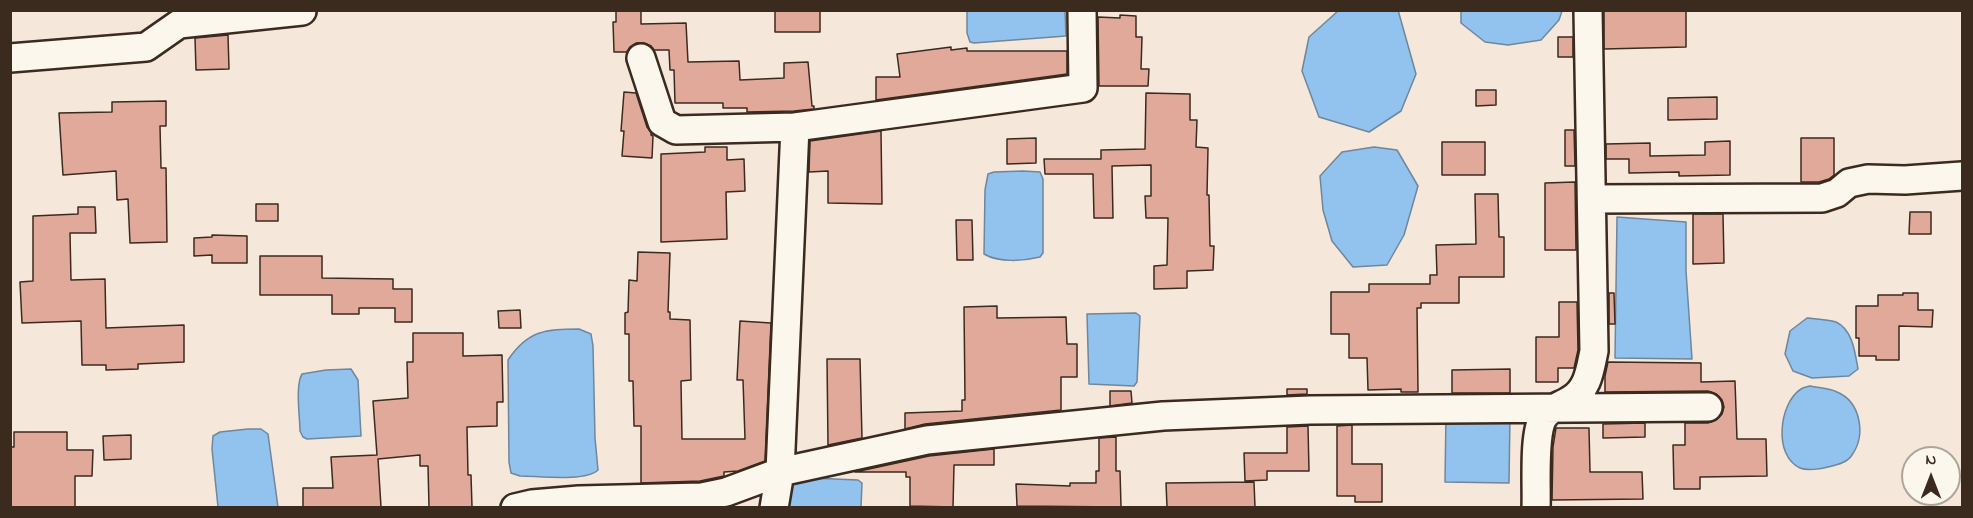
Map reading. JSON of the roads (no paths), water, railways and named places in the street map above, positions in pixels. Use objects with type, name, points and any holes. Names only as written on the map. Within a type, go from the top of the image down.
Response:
[{"type":"street","points":[[641,57],[662,122],[676,130],[795,127],[1083,88],[1082,10]]},
{"type":"street","points":[[1536,507],[1538,436],[1543,418],[1554,407],[1571,400],[1584,389],[1591,370],[1594,351],[1588,10]]},
{"type":"street","points":[[10,58],[146,47],[179,24],[302,11]]},
{"type":"street","points":[[774,507],[780,472],[795,127]]},
{"type":"street","points":[[1592,199],[1822,198],[1837,193],[1849,183],[1868,179],[1905,180],[1962,176]]},
{"type":"street","points":[[515,507],[579,500],[702,497],[726,492],[780,472],[927,440],[1163,416],[1322,410],[1708,407]]},
{"type":"water","points":[[1398,10],[1416,74],[1401,111],[1369,132],[1319,117],[1302,71],[1309,37],[1338,11]]},
{"type":"water","points":[[1461,10],[1562,11],[1559,20],[1541,40],[1508,45],[1485,42],[1461,23]]},
{"type":"water","points":[[967,11],[1065,11],[1066,36],[970,42],[967,33]]},
{"type":"water","points":[[1374,147],[1397,150],[1418,186],[1404,235],[1387,265],[1353,267],[1332,241],[1323,210],[1320,176],[1342,152]]},
{"type":"water","points":[[1040,172],[1043,179],[1043,253],[1040,257],[1019,260],[990,257],[984,254],[985,190],[988,174]]},
{"type":"water","points":[[1617,217],[1686,222],[1686,271],[1692,359],[1615,358]]},
{"type":"water","points":[[1136,313],[1140,316],[1137,382],[1134,386],[1089,384],[1087,314]]},
{"type":"water","points":[[1807,318],[1833,321],[1846,330],[1852,342],[1858,369],[1849,376],[1812,378],[1793,371],[1785,354],[1790,331]]},
{"type":"water","points":[[579,329],[591,334],[593,346],[598,470],[592,474],[573,477],[520,476],[511,473],[508,360],[523,342],[539,333]]},
{"type":"water","points":[[351,369],[358,380],[361,436],[307,439],[303,437],[300,431],[298,402],[302,374]]},
{"type":"water","points":[[1810,386],[1831,390],[1845,397],[1856,411],[1860,429],[1856,447],[1847,460],[1810,470],[1800,468],[1791,462],[1786,453],[1782,429],[1788,406],[1794,396],[1801,389]]},
{"type":"water","points":[[1446,413],[1510,414],[1509,483],[1445,482]]},
{"type":"water","points":[[261,429],[268,434],[278,507],[218,507],[212,449],[213,436],[220,432]]},
{"type":"water","points":[[811,478],[858,480],[862,483],[861,507],[784,508],[791,482]]}]
